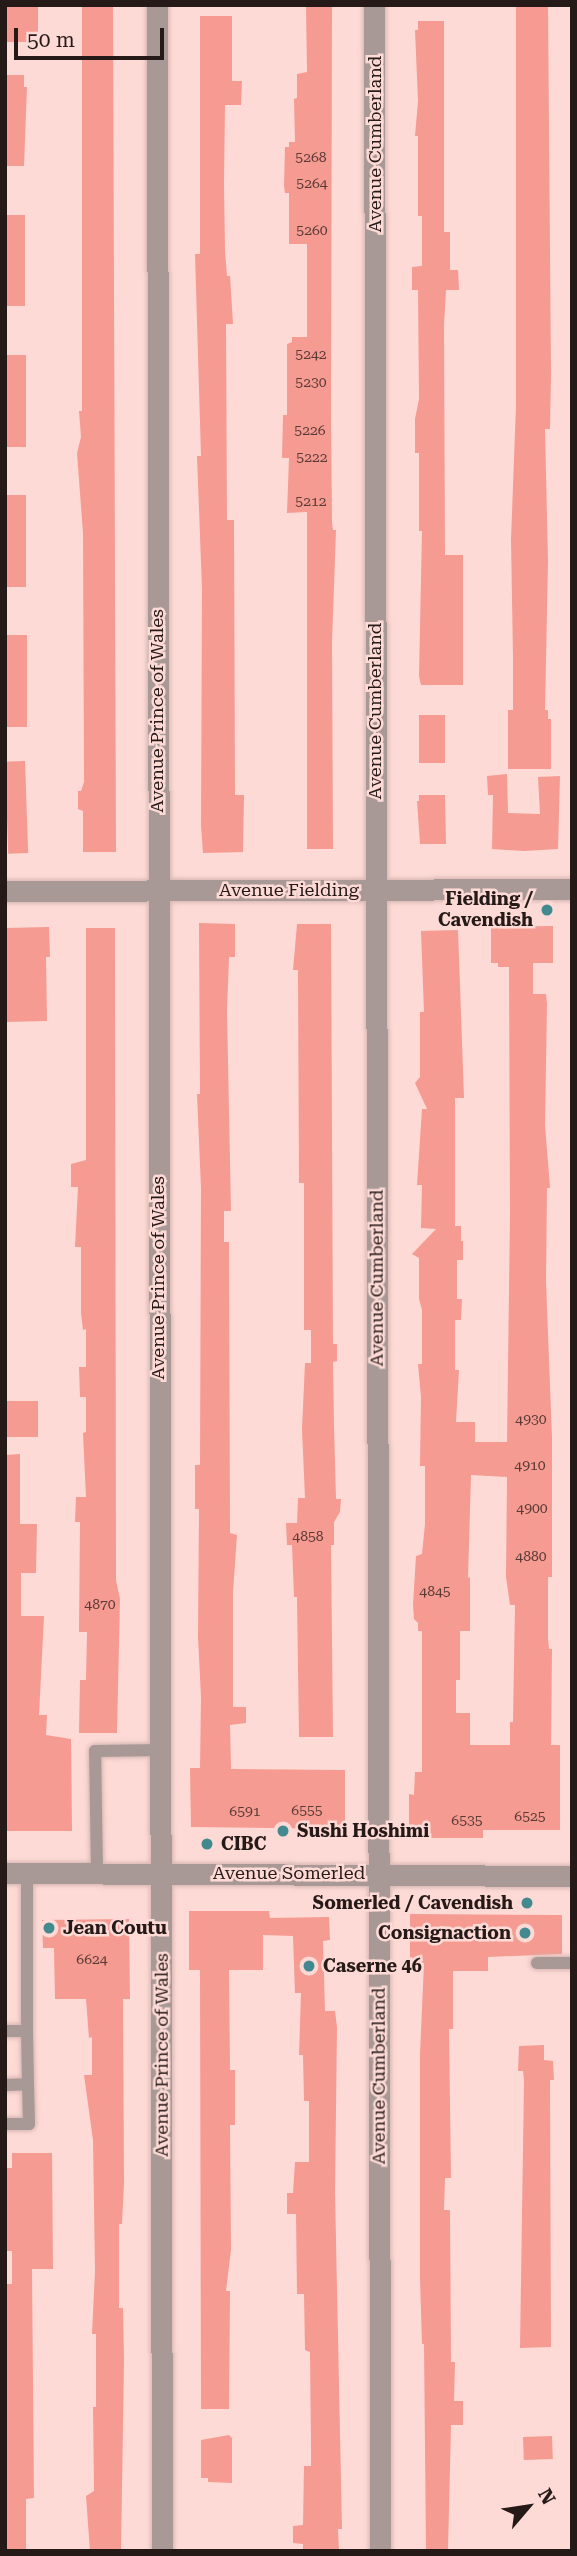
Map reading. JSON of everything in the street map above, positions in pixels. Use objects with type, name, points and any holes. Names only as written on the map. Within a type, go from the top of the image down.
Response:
[{"type":"street","name":"Avenue Prince of Wales","points":[[157,5],[162,2551]]},
{"type":"street","name":"Avenue Cumberland","points":[[374,5],[380,2551]]},
{"type":"street","name":"Avenue Fielding","points":[[5,891],[572,889]]},
{"type":"street","name":"Avenue Somerled","points":[[5,1873],[572,1876]]},
{"type":"lane","points":[[97,1873],[95,1751],[160,1750]]},
{"type":"lane","points":[[5,2124],[29,2124],[27,1873]]},
{"type":"lane","points":[[537,1963],[572,1963]]},
{"type":"lane","points":[[5,2031],[27,2031]]},
{"type":"lane","points":[[5,2085],[28,2084]]},
{"type":"building","points":[[5,5],[38,5],[38,42],[5,42]]},
{"type":"building","points":[[82,5],[113,5],[116,852],[83,852],[83,811],[78,809],[78,791],[81,791],[84,782],[83,533],[77,453],[81,437],[79,411],[82,411]]},
{"type":"building","points":[[306,5],[332,5],[331,414],[332,522],[333,530],[336,530],[332,642],[333,849],[307,849],[307,512],[287,513],[289,458],[282,458],[283,415],[287,415],[287,344],[292,342],[292,337],[307,337],[307,244],[289,244],[289,193],[285,193],[284,186],[285,147],[289,147],[289,142],[295,142],[294,99],[297,98],[297,74],[307,72]]},
{"type":"building","points":[[516,5],[548,5],[551,374],[550,429],[545,429],[548,561],[545,710],[548,710],[548,719],[551,719],[551,769],[508,769],[508,710],[513,710],[511,540],[516,405]]},
{"type":"building","points":[[200,16],[232,16],[232,81],[242,81],[241,105],[225,105],[224,184],[225,251],[227,276],[230,276],[233,324],[226,324],[227,520],[234,520],[235,795],[244,795],[243,852],[203,853],[201,825],[202,589],[197,456],[201,456],[195,254],[200,254]]},
{"type":"building","points":[[418,21],[444,21],[444,232],[450,232],[450,270],[458,270],[459,290],[446,290],[444,325],[445,555],[463,555],[463,685],[421,685],[419,676],[422,531],[419,531],[419,453],[415,453],[415,419],[419,399],[418,290],[412,290],[412,267],[422,266],[422,216],[418,216],[418,136],[415,136],[418,101],[415,30],[418,30]]},
{"type":"building","points":[[5,75],[24,75],[24,87],[27,87],[24,166],[5,166]]},
{"type":"building","points":[[5,215],[25,215],[25,306],[5,306]]},
{"type":"building","points":[[5,355],[26,355],[26,447],[5,447]]},
{"type":"building","points":[[5,495],[26,495],[26,587],[5,587]]},
{"type":"building","points":[[5,635],[27,635],[27,727],[5,727]]},
{"type":"building","points":[[419,715],[445,715],[445,763],[419,763]]},
{"type":"building","points":[[25,761],[28,853],[8,854],[5,762]]},
{"type":"building","points":[[507,774],[508,813],[540,814],[538,777],[560,776],[558,849],[492,849],[493,795],[488,795],[487,776]]},
{"type":"building","points":[[419,795],[445,795],[446,844],[420,844],[417,801]]},
{"type":"building","points":[[199,923],[235,924],[235,957],[229,957],[227,1011],[231,1211],[224,1211],[224,1242],[229,1242],[230,1533],[237,1535],[233,1592],[233,1707],[246,1707],[246,1723],[230,1725],[231,1769],[345,1770],[345,1829],[191,1827],[190,1768],[200,1768],[201,1697],[198,1637],[199,1509],[195,1509],[195,1465],[200,1465],[201,1188],[197,1094],[200,1094]]},
{"type":"building","points":[[297,924],[331,924],[333,1344],[337,1344],[337,1361],[333,1362],[334,1426],[336,1499],[341,1499],[340,1512],[334,1522],[334,1545],[331,1545],[333,1737],[299,1737],[297,1597],[294,1597],[292,1545],[287,1545],[286,1523],[297,1523],[298,1498],[305,1498],[302,1429],[305,1363],[311,1363],[311,1330],[304,1330],[304,1183],[299,1183],[298,970],[293,970]]},
{"type":"building","points":[[553,926],[553,963],[533,963],[533,994],[546,994],[547,1004],[545,1125],[550,1188],[547,1188],[546,1281],[552,1438],[552,1577],[548,1577],[548,1638],[549,1649],[552,1649],[551,1745],[560,1745],[560,1830],[483,1830],[483,1838],[409,1838],[409,1794],[414,1795],[415,1772],[422,1772],[422,1631],[418,1631],[413,1605],[416,1556],[422,1554],[425,1524],[425,1466],[420,1466],[421,1397],[418,1364],[422,1364],[422,1310],[419,1299],[419,1258],[412,1254],[436,1229],[421,1228],[422,1185],[417,1185],[422,1109],[427,1109],[415,1083],[420,1077],[420,1012],[424,1012],[421,931],[458,930],[464,1098],[455,1098],[455,1226],[461,1226],[463,1241],[463,1260],[457,1260],[457,1299],[462,1299],[461,1320],[455,1320],[455,1370],[459,1370],[456,1422],[475,1422],[475,1442],[507,1442],[509,967],[498,967],[498,963],[491,963],[491,927]],"holes":[[[471,1475],[507,1477],[506,1577],[510,1605],[515,1605],[513,1722],[510,1722],[510,1745],[470,1745],[470,1713],[456,1713],[456,1680],[460,1680],[460,1631],[470,1631],[470,1577],[468,1578]]]},
{"type":"building","points":[[49,927],[50,957],[46,957],[47,1021],[5,1022],[5,928]]},
{"type":"building","points":[[86,928],[115,928],[116,1580],[120,1599],[117,1733],[79,1733],[80,1680],[86,1680],[87,1632],[79,1632],[80,1522],[75,1522],[76,1497],[86,1497],[83,1433],[86,1432],[86,1397],[80,1397],[79,1367],[86,1367],[86,1329],[83,1330],[81,1313],[81,1247],[75,1247],[78,1187],[71,1187],[71,1164],[86,1160]]},
{"type":"building","points":[[5,1401],[38,1401],[38,1437],[5,1437]]},
{"type":"building","points":[[20,1454],[20,1524],[37,1524],[36,1573],[21,1573],[21,1616],[44,1616],[39,1715],[47,1715],[46,1735],[71,1739],[72,1831],[5,1831],[5,1455]]},
{"type":"building","points":[[189,1911],[269,1911],[270,1918],[329,1917],[330,1940],[323,1941],[325,2011],[335,2011],[337,2027],[335,2192],[342,2529],[338,2529],[339,2551],[303,2551],[303,2544],[293,2543],[293,2526],[303,2525],[304,2466],[311,2466],[311,2447],[310,2352],[305,2350],[304,2294],[297,2294],[296,2214],[287,2214],[287,2193],[293,2193],[295,2162],[309,2162],[309,2101],[304,2101],[303,2055],[299,2055],[301,1993],[295,1993],[293,1936],[263,1935],[263,1970],[229,1970],[230,2070],[235,2070],[235,2125],[230,2125],[231,2250],[226,2291],[230,2291],[229,2409],[201,2409],[200,1970],[189,1970]]},
{"type":"building","points":[[410,1914],[562,1915],[562,1954],[488,1957],[488,1971],[453,1971],[453,2029],[449,2029],[451,2178],[445,2178],[444,2210],[450,2210],[451,2362],[455,2362],[454,2401],[463,2401],[463,2425],[451,2425],[448,2551],[426,2551],[424,2344],[420,2278],[420,2054],[424,1963],[410,1962]]},
{"type":"building","points":[[129,1919],[130,1999],[123,1999],[124,2182],[122,2224],[119,2224],[119,2308],[123,2308],[124,2360],[121,2551],[90,2551],[86,2496],[94,2491],[96,2334],[92,2334],[95,2271],[93,2140],[84,2075],[92,2075],[92,2037],[89,2038],[86,1999],[55,1999],[54,1948],[43,1948],[42,1920]]},
{"type":"building","points":[[544,2045],[544,2060],[553,2061],[554,2080],[550,2080],[551,2347],[520,2348],[524,2080],[523,2071],[518,2071],[519,2046]]},
{"type":"building","points":[[12,2153],[52,2153],[53,2269],[32,2269],[34,2498],[26,2499],[26,2551],[5,2551],[5,2284],[12,2284],[12,2251],[5,2251],[5,2168],[12,2168]]},
{"type":"building","points":[[229,2435],[232,2438],[232,2483],[208,2482],[208,2478],[201,2478],[201,2440]]},
{"type":"building","points":[[552,2436],[553,2459],[524,2460],[523,2437]]},
{"type":"place","name":"Fielding / Cavendish","points":[[547,910]]},
{"type":"place","name":"Sushi Hoshimi","points":[[283,1831]]},
{"type":"place","name":"CIBC","points":[[207,1844]]},
{"type":"place","name":"Somerled / Cavendish","points":[[527,1903]]},
{"type":"place","name":"Jean Coutu","points":[[49,1928]]},
{"type":"place","name":"Consignaction","points":[[525,1933]]},
{"type":"place","name":"Caserne 46","points":[[309,1966]]}]
